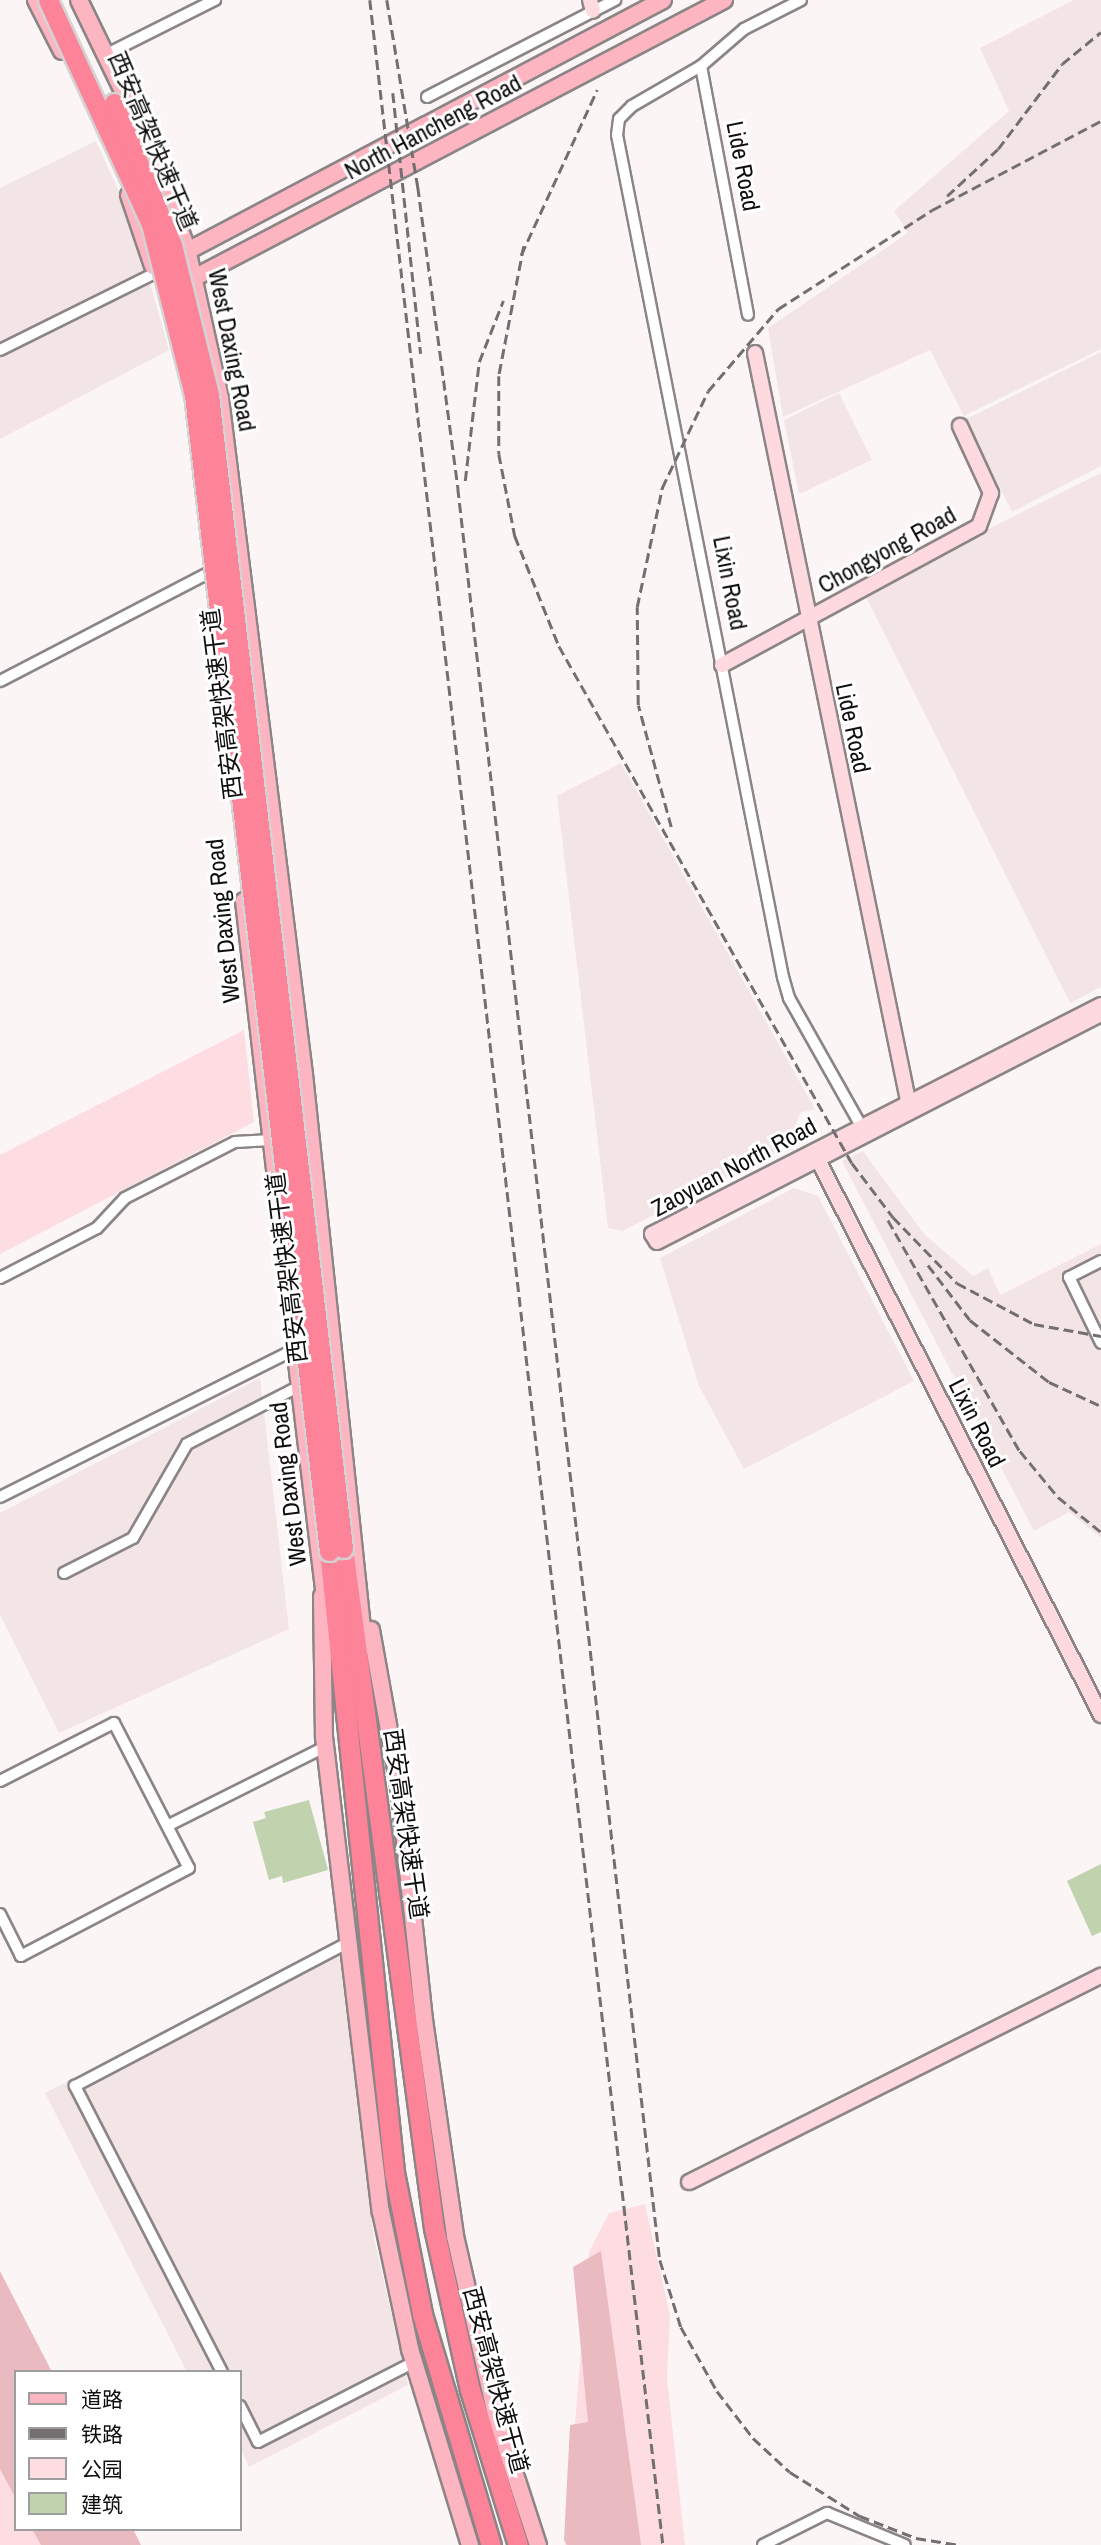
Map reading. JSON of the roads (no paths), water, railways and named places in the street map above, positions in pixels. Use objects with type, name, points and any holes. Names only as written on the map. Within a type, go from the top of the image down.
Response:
[{"type":"highway","name":"西安高架快速干道","points":[[48,0],[151,224],[192,383],[336,1549],[368,1733],[403,1986],[421,2143],[449,2302],[473,2402],[518,2545]]},
{"type":"highway","name":"西安高架快速干道","points":[[62,0],[157,202],[186,293],[209,395],[336,1549],[348,1737],[372,1989],[407,2249],[443,2390],[491,2545]]},
{"type":"main road","name":"West Daxing Road","points":[[36,0],[106,139],[162,293],[185,387],[322,1576],[348,1737]]},
{"type":"main road","name":"West Daxing Road","points":[[79,0],[150,146],[197,276],[221,401],[360,1577],[368,1733]]},
{"type":"main road","name":"North Hancheng Road","points":[[155,273],[187,249],[663,0]]},
{"type":"main road","name":"North Hancheng Road","points":[[162,293],[724,0]]},
{"type":"main road","points":[[322,1576],[325,1747],[346,1944],[381,2212],[414,2362],[470,2545]]},
{"type":"main road","points":[[360,1577],[399,1786],[424,2020],[455,2236],[497,2419],[538,2545]]},
{"type":"street","points":[[107,54],[215,0]]},
{"type":"street","points":[[428,97],[592,6],[615,0]]},
{"type":"street","name":"Lixin Road","points":[[801,0],[733,36],[701,66],[632,106],[619,119],[617,135],[789,998],[863,1130]]},
{"type":"street","name":"Lide Road","points":[[701,66],[748,315]]},
{"type":"street","points":[[0,350],[155,273]]},
{"type":"street","name":"Lide Road","points":[[755,353],[909,1107]]},
{"type":"street","name":"Chongyong Road","points":[[722,665],[808,620],[842,597],[979,526],[991,493],[960,426]]},
{"type":"street","points":[[0,681],[208,573]]},
{"type":"street","name":"Zaoyuan North Road","points":[[909,1107],[1101,1005]]},
{"type":"street","name":"Zaoyuan North Road","points":[[816,1155],[652,1234],[657,1242],[863,1130],[1101,1014]]},
{"type":"street","points":[[0,1278],[97,1228],[125,1198],[222,1148],[271,1140]]},
{"type":"street","name":"Lixin Road","points":[[816,1155],[1101,1715]]},
{"type":"street","points":[[1101,1261],[1069,1278],[1101,1343]]},
{"type":"street","points":[[0,1497],[296,1349]]},
{"type":"street","points":[[64,1573],[133,1538],[187,1444],[300,1386]]},
{"type":"street","points":[[0,1781],[114,1723],[189,1868],[21,1956],[0,1914]]},
{"type":"street","points":[[169,1825],[325,1747]]},
{"type":"street","points":[[221,2370],[75,2086],[346,1944]]},
{"type":"street","points":[[689,2182],[1101,1976]]},
{"type":"street","points":[[242,2410],[258,2442],[414,2362]]},
{"type":"street","points":[[763,2545],[827,2513],[905,2545]]},
{"type":"railway","points":[[370,0],[663,2545]]},
{"type":"railway","points":[[387,0],[418,187],[458,488],[660,2260],[681,2327],[717,2391],[753,2438],[790,2472],[860,2516],[916,2538],[959,2545]]},
{"type":"railway","points":[[947,196],[998,149],[1062,64],[1101,32]]},
{"type":"railway","points":[[521,255],[597,90]]},
{"type":"railway","points":[[393,93],[421,354]]},
{"type":"railway","points":[[671,827],[638,705],[637,607],[662,488],[708,391],[778,309],[932,210],[1101,121]]},
{"type":"railway","points":[[524,246],[499,376],[499,454],[515,536],[559,646],[852,1163],[893,1217],[957,1283],[1034,1324],[1101,1336]]},
{"type":"railway","points":[[465,481],[479,362],[503,301]]},
{"type":"railway","points":[[888,1220],[1020,1451],[1058,1497],[1101,1532]]},
{"type":"railway","points":[[928,1265],[970,1320],[1049,1382],[1101,1406]]}]
